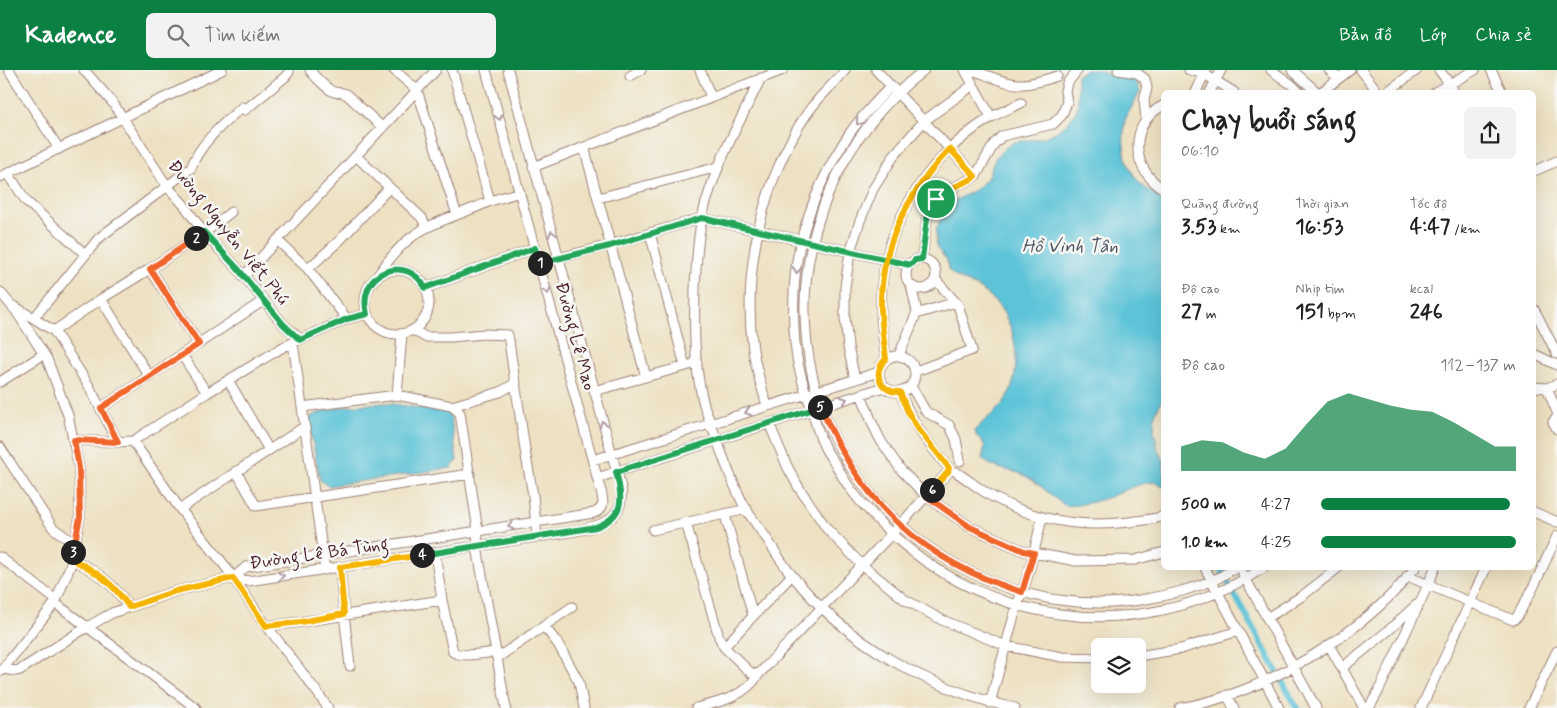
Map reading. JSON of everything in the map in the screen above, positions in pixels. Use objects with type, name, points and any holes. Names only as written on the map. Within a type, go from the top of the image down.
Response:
[{"type":"street","points":[[9,70],[59,149]]},
{"type":"street","name":"Đường Nguyễn Viết Phú","points":[[84,70],[124,118],[166,186],[238,269],[296,341]]},
{"type":"street","points":[[85,254],[26,201],[4,175],[222,70]]},
{"type":"street","points":[[310,70],[333,92],[346,94],[382,127]]},
{"type":"street","points":[[394,70],[417,90],[458,215]]},
{"type":"street","points":[[243,277],[436,70]]},
{"type":"street","points":[[452,70],[490,201]]},
{"type":"street","name":"Đường Lê Mao","points":[[486,70],[602,495],[602,507],[594,513]]},
{"type":"street","name":"Đường Lê Mao","points":[[508,70],[621,488],[621,501],[618,510],[607,522],[596,527]]},
{"type":"street","points":[[630,76],[641,70]]},
{"type":"street","points":[[700,70],[711,97]]},
{"type":"street","points":[[534,167],[783,70]]},
{"type":"street","points":[[767,406],[753,351],[751,322],[753,264],[758,231],[768,194],[795,133],[816,102],[845,70]]},
{"type":"street","points":[[876,70],[975,176]]},
{"type":"street","points":[[924,70],[894,89],[852,130],[827,171],[801,241],[794,295],[798,366],[824,446],[853,492],[891,534],[919,558],[950,577],[982,593],[1039,611],[1107,617],[1175,607],[1221,591],[1260,570]]},
{"type":"street","points":[[965,70],[991,118]]},
{"type":"street","points":[[922,259],[927,218],[936,199],[952,188],[972,179],[994,144],[1002,136],[1053,124],[1062,115],[1067,102],[1065,91],[1055,73],[1044,81],[1018,84],[1005,82],[971,70]]},
{"type":"street","points":[[1065,91],[1067,83],[1078,70]]},
{"type":"street","points":[[1118,70],[1137,73],[1144,79],[1146,88],[1144,100],[1146,120]]},
{"type":"street","points":[[1189,70],[1205,72],[1215,81],[1231,90]]},
{"type":"street","points":[[1211,90],[1221,70]]},
{"type":"street","points":[[1271,70],[1297,90]]},
{"type":"street","points":[[1292,70],[1315,90]]},
{"type":"street","points":[[1329,70],[1338,78]]},
{"type":"street","points":[[1323,90],[1350,70]]},
{"type":"street","points":[[1361,70],[1376,90]]},
{"type":"street","points":[[1390,90],[1417,70]]},
{"type":"street","points":[[1439,70],[1452,88],[1475,70]]},
{"type":"street","points":[[1491,70],[1501,90]]},
{"type":"street","points":[[34,318],[99,238],[191,168],[196,155],[224,123],[242,107],[245,110],[285,78],[289,72]]},
{"type":"street","points":[[1197,90],[1205,72]]},
{"type":"street","points":[[761,78],[718,167],[702,218],[696,258],[694,337],[703,401],[710,424],[733,481],[747,509],[792,575],[821,606],[851,632],[883,655],[917,674],[953,690],[990,703],[1015,708]]},
{"type":"street","points":[[855,379],[848,347],[845,318],[845,287],[850,252],[860,221],[873,189],[895,154],[924,121],[973,85]]},
{"type":"street","points":[[894,89],[843,162],[824,201],[812,243],[806,280],[804,316],[808,352],[821,407],[831,431],[861,482],[900,525],[929,549],[961,569],[996,584],[1022,592],[1069,601],[1106,603],[1144,600],[1181,592],[1233,570]]},
{"type":"street","points":[[886,359],[881,308],[882,286],[894,232],[905,209],[934,165],[950,149],[968,133],[991,118],[1021,103]]},
{"type":"street","points":[[1161,108],[1146,120],[1138,139],[1139,158],[1148,176],[1161,187]]},
{"type":"street","points":[[584,147],[646,377]]},
{"type":"street","points":[[356,156],[422,218],[426,227]]},
{"type":"street","points":[[1536,170],[1557,161]]},
{"type":"street","points":[[598,198],[718,167]]},
{"type":"street","points":[[308,269],[340,240],[389,188]]},
{"type":"street","points":[[376,277],[385,272],[405,271],[414,275],[422,282],[428,292],[427,314],[413,330],[402,334],[391,334],[373,324],[367,314],[364,304],[365,294],[370,285],[386,262],[406,242],[426,227],[490,201],[520,192]]},
{"type":"street","points":[[54,331],[150,269],[231,212]]},
{"type":"street","points":[[539,263],[610,246],[702,218],[910,265]]},
{"type":"street","points":[[650,233],[685,366]]},
{"type":"street","points":[[278,240],[308,269],[347,319]]},
{"type":"street","points":[[425,288],[535,248]]},
{"type":"street","points":[[899,355],[916,314],[911,284],[907,275],[910,265],[915,260],[922,259],[929,261],[934,266],[936,272],[935,280],[931,285],[917,288],[911,284]]},
{"type":"street","points":[[150,269],[199,344]]},
{"type":"street","points":[[916,371],[972,350],[956,302],[935,280]]},
{"type":"street","points":[[0,292],[10,303],[48,359],[68,415],[79,468],[80,517],[71,564],[55,601],[2,671]]},
{"type":"street","points":[[101,299],[149,376]]},
{"type":"street","points":[[101,408],[263,301]]},
{"type":"street","points":[[916,314],[956,302]]},
{"type":"street","points":[[10,303],[54,331],[89,386],[118,442]]},
{"type":"street","points":[[1536,312],[1555,344],[1557,354]]},
{"type":"street","points":[[74,440],[133,441],[283,347],[347,319],[367,314]]},
{"type":"street","points":[[413,330],[425,337],[508,334],[533,495],[537,537]]},
{"type":"street","points":[[397,395],[402,334]]},
{"type":"street","points":[[296,341],[304,427],[325,570]]},
{"type":"street","points":[[0,382],[44,354]]},
{"type":"street","points":[[182,354],[207,393]]},
{"type":"street","points":[[899,355],[910,360],[914,364],[916,371],[914,382],[911,386],[900,392],[895,392],[884,387],[881,383],[879,372],[880,366],[886,359],[899,355]]},
{"type":"street","points":[[1536,355],[1557,365]]},
{"type":"street","points":[[594,391],[697,363]]},
{"type":"street","points":[[593,460],[879,372]]},
{"type":"street","points":[[228,380],[269,450]]},
{"type":"street","points":[[302,407],[397,395],[452,406],[500,392],[516,383]]},
{"type":"street","points":[[1536,387],[1547,388],[1557,384]]},
{"type":"street","points":[[911,386],[926,412],[949,425],[956,439],[960,461]]},
{"type":"street","points":[[597,478],[884,387]]},
{"type":"street","points":[[1547,388],[1557,412]]},
{"type":"street","points":[[696,708],[738,696],[749,687],[821,606],[900,525],[948,472],[949,468],[916,426],[900,392]]},
{"type":"street","points":[[861,394],[873,425],[891,456],[907,477],[926,496],[970,527],[1024,551],[1076,561],[1135,560],[1161,553]]},
{"type":"street","points":[[452,406],[460,413],[478,530],[477,547],[506,708]]},
{"type":"street","points":[[1557,417],[1553,422],[1557,429]]},
{"type":"street","points":[[769,423],[787,466],[812,509],[844,548],[862,565],[904,598],[942,620],[1006,646],[1062,657],[1091,658]]},
{"type":"street","points":[[180,509],[304,427]]},
{"type":"street","points":[[133,441],[180,509],[328,708]]},
{"type":"street","points":[[0,447],[54,528],[75,544]]},
{"type":"street","points":[[236,471],[256,506],[470,474]]},
{"type":"street","points":[[956,472],[993,498],[1042,518],[1081,525],[1116,523],[1161,516]]},
{"type":"street","points":[[653,530],[747,509]]},
{"type":"street","name":"Đường Lê Bá Tùng","points":[[233,578],[246,567],[594,513]]},
{"type":"street","points":[[1536,513],[1557,522]]},
{"type":"street","points":[[725,515],[753,616]]},
{"type":"street","points":[[990,703],[1017,605],[1034,553],[1042,518]]},
{"type":"street","points":[[686,523],[717,632],[724,647],[751,673],[759,674]]},
{"type":"street","name":"Đường Lê Bá Tùng","points":[[233,578],[248,581],[477,547],[596,527]]},
{"type":"street","points":[[1408,576],[1513,620],[1517,617],[1532,590],[1557,536]]},
{"type":"street","points":[[436,553],[442,600],[453,653],[496,655],[572,607]]},
{"type":"street","points":[[0,557],[87,627],[196,708]]},
{"type":"street","points":[[72,559],[100,575],[117,591],[129,607]]},
{"type":"street","points":[[340,567],[350,666]]},
{"type":"street","points":[[1207,570],[1221,591],[1238,631],[1266,679],[1279,708]]},
{"type":"street","points":[[1238,570],[1242,580],[1267,618],[1290,667],[1316,708]]},
{"type":"street","points":[[1267,618],[1302,596],[1335,570]]},
{"type":"street","points":[[1180,708],[1227,696],[1290,667],[1329,645],[1374,611],[1413,570]]},
{"type":"street","points":[[1369,708],[1428,585],[1433,570]]},
{"type":"street","points":[[1421,708],[1485,570]]},
{"type":"street","points":[[724,647],[792,575]]},
{"type":"street","points":[[2,671],[20,670],[112,613],[176,591],[233,578]]},
{"type":"street","points":[[266,626],[442,600]]},
{"type":"street","points":[[1342,668],[1389,630],[1421,600]]},
{"type":"street","points":[[1132,601],[1134,614]]},
{"type":"street","points":[[544,626],[558,644],[579,682],[584,708]]},
{"type":"street","points":[[1146,655],[1180,649],[1238,631]]},
{"type":"street","points":[[1329,645],[1364,708]]},
{"type":"street","points":[[1529,708],[1557,652]]},
{"type":"street","points":[[1227,696],[1234,708]]},
{"type":"water","name":"Hồ Vinh Tân","points":[[1086,70],[1100,70],[1108,75],[1133,79],[1138,85],[1140,92],[1125,121],[1124,142],[1128,163],[1138,181],[1145,188],[1161,198],[1161,402],[1155,414],[1154,431],[1161,455],[1161,486],[1144,483],[1115,495],[1083,504],[1066,506],[1029,478],[1018,473],[1000,469],[982,459],[985,446],[976,435],[975,430],[1000,407],[1010,392],[1016,364],[1012,334],[1000,308],[991,298],[985,292],[957,277],[948,269],[947,260],[937,248],[936,230],[945,209],[954,201],[981,185],[987,178],[996,157],[1004,149],[1014,142],[1042,138],[1056,132],[1068,123],[1078,106],[1077,75]]},
{"type":"water","points":[[386,403],[446,412],[451,419],[457,461],[451,468],[328,486],[320,480],[309,423],[310,417],[338,408]]},
{"type":"waterway","points":[[1221,570],[1297,708]]},
{"type":"route","points":[[936,199],[927,218],[922,259],[915,260],[910,265],[887,261],[702,218],[610,246],[539,263],[535,248],[425,288],[422,282],[414,275],[405,271],[385,272],[376,277],[365,294],[364,304],[367,314],[347,319],[300,340],[283,324],[238,269],[204,232],[150,269],[199,344],[101,408],[118,442],[74,440],[79,468],[80,517],[72,559],[100,575],[117,591],[129,607],[176,591],[233,578],[266,626],[344,614],[340,567],[596,527],[612,518],[620,505],[622,496],[616,472],[821,407],[831,431],[861,482],[900,525],[929,549],[961,569],[996,584],[1022,592],[1034,553],[1024,551],[970,527],[926,496],[949,471],[949,468],[916,426],[900,392],[884,387],[879,378],[880,366],[886,359],[882,331],[882,286],[887,261],[894,232],[919,186],[934,165],[950,149],[975,176],[936,199]]}]
